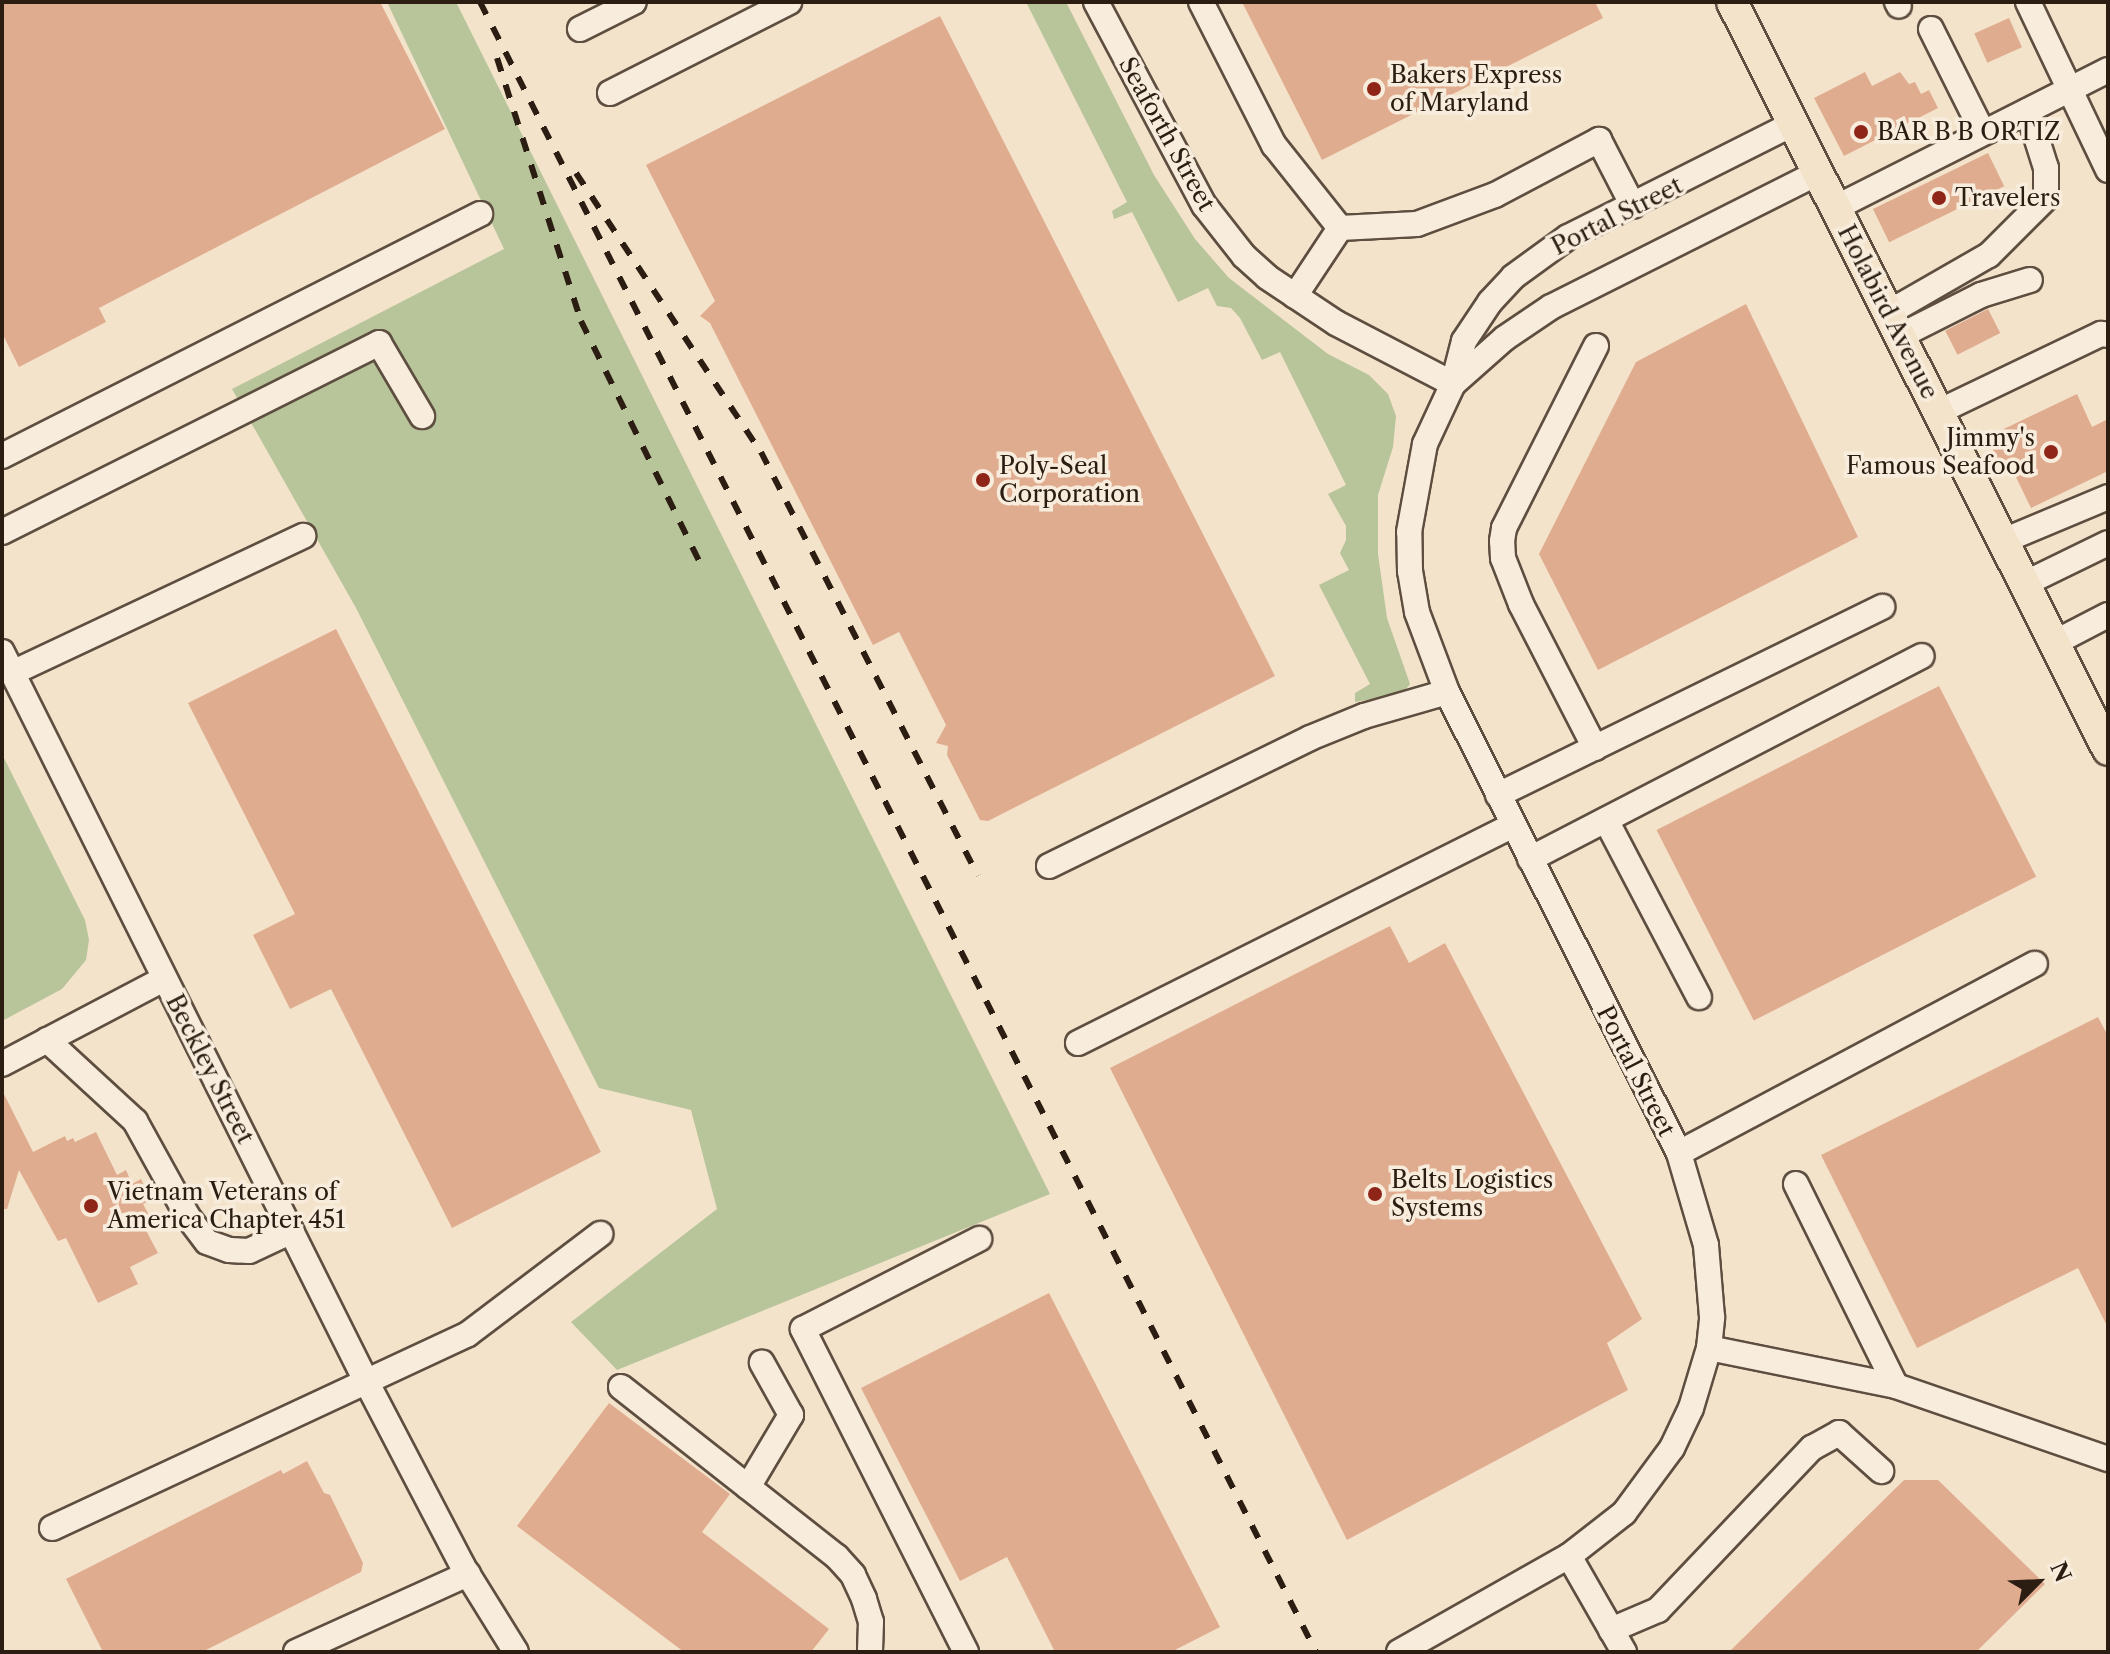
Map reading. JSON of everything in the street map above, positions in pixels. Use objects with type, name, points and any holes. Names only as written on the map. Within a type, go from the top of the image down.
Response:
[{"type":"main road","name":"Holabird Avenue","points":[[1732,2],[2054,643],[2099,712],[2108,750]]},
{"type":"street","points":[[580,29],[634,2]]},
{"type":"street","points":[[610,93],[789,2]]},
{"type":"street","name":"Seaforth Street","points":[[1096,2],[1204,205],[1244,256],[1336,323],[1453,384]]},
{"type":"street","points":[[1201,2],[1274,145],[1340,228]]},
{"type":"street","points":[[2028,2],[2108,170]]},
{"type":"street","points":[[1931,29],[1983,133]]},
{"type":"street","points":[[1835,208],[2108,70]]},
{"type":"street","points":[[1894,324],[1989,255],[2046,198],[2046,168],[2028,111]]},
{"type":"street","name":"Portal Street","points":[[1399,1652],[1569,1556],[1612,1523],[1647,1485],[1685,1421],[1709,1348],[1712,1317],[1706,1245],[1679,1153],[1447,692],[1417,612],[1410,571],[1409,532],[1415,485],[1425,444],[1453,384],[1464,341],[1490,302],[1513,277],[1568,237],[1793,124]]},
{"type":"street","points":[[1340,228],[1417,224],[1495,195],[1599,140],[1633,206]]},
{"type":"street","name":"Portal Street","points":[[1453,384],[1505,338],[1551,307],[1818,173]]},
{"type":"street","points":[[2,456],[480,214]]},
{"type":"street","points":[[1295,296],[1340,228]]},
{"type":"street","points":[[1894,324],[2030,280]]},
{"type":"street","points":[[1938,412],[2101,334],[2108,335]]},
{"type":"street","points":[[2,532],[379,343],[422,416]]},
{"type":"street","points":[[1595,748],[1521,604],[1503,558],[1502,541],[1504,528],[1596,346]]},
{"type":"street","points":[[2003,541],[2108,497]]},
{"type":"street","points":[[7,662],[303,536]]},
{"type":"street","points":[[2024,584],[2108,543]]},
{"type":"street","points":[[1498,795],[1882,607]]},
{"type":"street","points":[[2054,643],[2108,615]]},
{"type":"street","points":[[1530,859],[1922,656]]},
{"type":"street","name":"Beckley Street","points":[[7,662],[366,1381],[468,1574],[516,1652]]},
{"type":"street","points":[[1049,866],[1310,738],[1364,716],[1447,692]]},
{"type":"street","points":[[1606,820],[1699,997]]},
{"type":"street","points":[[1078,1043],[1513,825]]},
{"type":"street","points":[[1679,1153],[2035,964]]},
{"type":"street","points":[[2,1064],[164,979]]},
{"type":"street","points":[[47,1040],[135,1121],[188,1217],[207,1242],[229,1250],[249,1251],[292,1231]]},
{"type":"street","points":[[1796,1184],[1896,1386]]},
{"type":"street","points":[[52,1528],[468,1334],[600,1234]]},
{"type":"street","points":[[966,1652],[803,1329],[979,1239]]},
{"type":"street","points":[[1709,1348],[1896,1386],[2108,1459]]},
{"type":"street","points":[[748,1487],[791,1415],[762,1363]]},
{"type":"street","points":[[621,1387],[837,1557],[853,1575],[871,1622],[870,1652]]},
{"type":"street","points":[[1611,1630],[1658,1610],[1812,1448],[1839,1433],[1881,1471]]},
{"type":"street","points":[[1569,1556],[1624,1652]]},
{"type":"street","points":[[296,1652],[468,1574]]},
{"type":"green space","points":[[387,2],[456,2],[1050,1194],[617,1370],[571,1322],[717,1209],[691,1110],[599,1088],[356,608],[232,389],[504,249]]},
{"type":"green space","points":[[1026,2],[1066,2],[1154,175],[1195,239],[1229,278],[1328,354],[1369,375],[1388,394],[1396,416],[1393,447],[1378,495],[1378,554],[1387,618],[1410,684],[1402,694],[1355,702],[1355,693],[1370,684],[1319,585],[1349,570],[1340,553],[1346,540],[1346,526],[1328,494],[1346,485],[1280,352],[1262,360],[1240,318],[1231,308],[1217,306],[1208,288],[1178,302],[1132,212],[1114,219],[1112,211],[1127,202]]},
{"type":"green space","points":[[2,754],[85,920],[89,940],[86,960],[62,989],[2,1021]]},
{"type":"building","points":[[2,2],[380,2],[445,129],[99,308],[106,322],[19,367],[2,333]]},
{"type":"building","name":"Bakers Express of Maryland","points":[[1242,2],[1595,2],[1603,18],[1322,160]]},
{"type":"building","name":"Poly-Seal Corporation","points":[[940,16],[1275,676],[988,821],[980,820],[947,755],[948,746],[936,743],[946,725],[899,632],[873,645],[710,323],[700,316],[715,301],[646,165]]},
{"type":"building","points":[[2009,18],[2022,47],[1987,63],[1974,33]]},
{"type":"building","name":"BAR B B ORTIZ","points":[[1865,72],[1872,86],[1900,72],[1909,84],[1915,82],[1921,94],[1929,90],[1938,108],[1844,156],[1814,98]]},
{"type":"building","name":"Travelers","points":[[1988,153],[2004,186],[1889,242],[1873,209]]},
{"type":"building","points":[[1746,304],[1858,537],[1598,670],[1539,554],[1636,362]]},
{"type":"building","points":[[1988,309],[2000,333],[1957,355],[1945,331]]},
{"type":"building","name":"Jimmy's Famous Seafood","points":[[2077,394],[2092,427],[2108,419],[2108,471],[2031,508],[2011,467],[2003,471],[1987,437]]},
{"type":"building","points":[[336,629],[601,1152],[452,1228],[331,989],[290,1009],[253,935],[295,914],[188,703]]},
{"type":"building","points":[[1939,686],[2036,877],[1754,1021],[1657,830]]},
{"type":"building","name":"Belts Logistics Systems","points":[[1390,926],[1409,963],[1445,943],[1642,1319],[1607,1343],[1628,1390],[1347,1540],[1110,1068]]},
{"type":"building","points":[[2098,1017],[2108,1036],[2108,1328],[2078,1268],[1917,1348],[1821,1155]]},
{"type":"building","name":"Vietnam Veterans of America Chapter 451","points":[[2,1090],[33,1152],[65,1136],[67,1141],[73,1138],[75,1142],[96,1132],[117,1175],[126,1170],[132,1184],[141,1179],[151,1200],[143,1204],[150,1217],[141,1221],[158,1253],[130,1267],[138,1284],[98,1303],[66,1238],[58,1241],[19,1170],[7,1209],[2,1209]]},
{"type":"building","points":[[1049,1293],[1220,1627],[1171,1652],[1055,1652],[1007,1557],[960,1581],[861,1388]]},
{"type":"building","points":[[609,1403],[730,1494],[702,1532],[829,1629],[811,1652],[684,1652],[517,1526]]},
{"type":"building","points":[[307,1461],[324,1493],[330,1495],[363,1563],[361,1572],[202,1652],[103,1652],[66,1579],[281,1470],[283,1474]]},
{"type":"building","points":[[1904,1480],[1938,1480],[2045,1584],[1976,1652],[1729,1652]]},
{"type":"railway","points":[[480,2],[1316,1652]]},
{"type":"railway","points":[[497,58],[581,321],[700,563]]},
{"type":"railway","points":[[576,173],[761,452],[978,876]]},
{"type":"place","name":"Bakers Express of Maryland","points":[[1374,89]]},
{"type":"place","name":"BAR B B ORTIZ","points":[[1861,132]]},
{"type":"place","name":"Travelers","points":[[1939,198]]},
{"type":"place","name":"Jimmy's Famous Seafood","points":[[2051,452]]},
{"type":"place","name":"Poly-Seal Corporation","points":[[983,480]]},
{"type":"place","name":"Belts Logistics Systems","points":[[1375,1194]]},
{"type":"place","name":"Vietnam Veterans of America Chapter 451","points":[[91,1206]]}]
